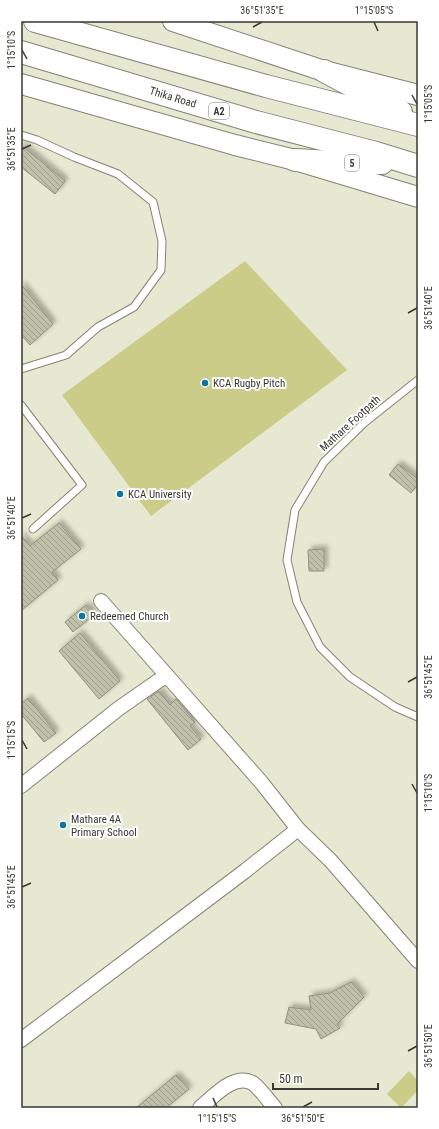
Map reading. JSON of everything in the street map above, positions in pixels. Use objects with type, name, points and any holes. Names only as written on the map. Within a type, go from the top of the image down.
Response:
[{"type":"highway","points":[[35,21],[266,86],[418,125]]},
{"type":"highway","name":"Thika Road","points":[[21,52],[256,122],[414,165]]},
{"type":"highway","points":[[324,71],[418,121]]},
{"type":"highway","name":"5","points":[[295,160],[414,165]]},
{"type":"main road","points":[[173,21],[324,71],[418,95]]},
{"type":"main road","points":[[21,84],[235,145],[295,160],[418,197]]},
{"type":"street","points":[[101,601],[261,782],[298,829],[331,861],[418,961]]},
{"type":"street","points":[[21,786],[118,709],[167,676]]},
{"type":"street","points":[[21,1040],[245,871],[298,829]]},
{"type":"street","points":[[200,1108],[236,1081],[245,1081],[253,1083],[275,1108]]},
{"type":"lane","points":[[21,135],[37,140],[74,157],[118,174],[153,202],[162,241],[161,270],[134,307],[98,327],[66,355],[21,369]]},
{"type":"lane","name":"Mathare Footpath","points":[[418,380],[364,423],[324,462],[295,510],[287,560],[297,602],[320,647],[350,677],[396,707],[418,717]]},
{"type":"lane","points":[[21,405],[82,485],[33,529]]},
{"type":"green space","name":"KCA Rugby Pitch","points":[[245,261],[347,370],[151,516],[62,395]]},
{"type":"green space","points":[[409,1071],[418,1081],[418,1090],[401,1108],[387,1094]]},
{"type":"building","points":[[21,145],[65,181],[55,194],[21,167]]},
{"type":"building","points":[[21,284],[53,324],[30,345],[21,335]]},
{"type":"building","points":[[398,464],[418,479],[418,484],[411,493],[389,475]]},
{"type":"building","points":[[59,523],[81,549],[52,572],[58,580],[21,611],[21,535],[30,546]]},
{"type":"building","points":[[324,549],[324,571],[309,571],[308,550]]},
{"type":"building","points":[[86,605],[94,615],[73,632],[65,622]]},
{"type":"building","points":[[80,633],[120,681],[99,699],[59,651]]},
{"type":"building","points":[[159,691],[170,705],[176,699],[195,722],[190,726],[201,739],[188,750],[147,699]]},
{"type":"building","points":[[28,698],[56,733],[44,742],[21,714],[21,704]]},
{"type":"building","points":[[351,982],[364,997],[337,1024],[340,1028],[321,1039],[316,1029],[285,1023],[289,1007],[311,1010],[309,996],[330,993]]},
{"type":"building","points":[[176,1075],[189,1089],[166,1108],[136,1108]]},
{"type":"place","name":"KCA Rugby Pitch","points":[[205,383]]},
{"type":"place","name":"KCA University","points":[[120,494]]},
{"type":"place","name":"Redeemed Church","points":[[82,616]]},
{"type":"place","name":"Mathare 4A Primary School","points":[[63,825]]}]
